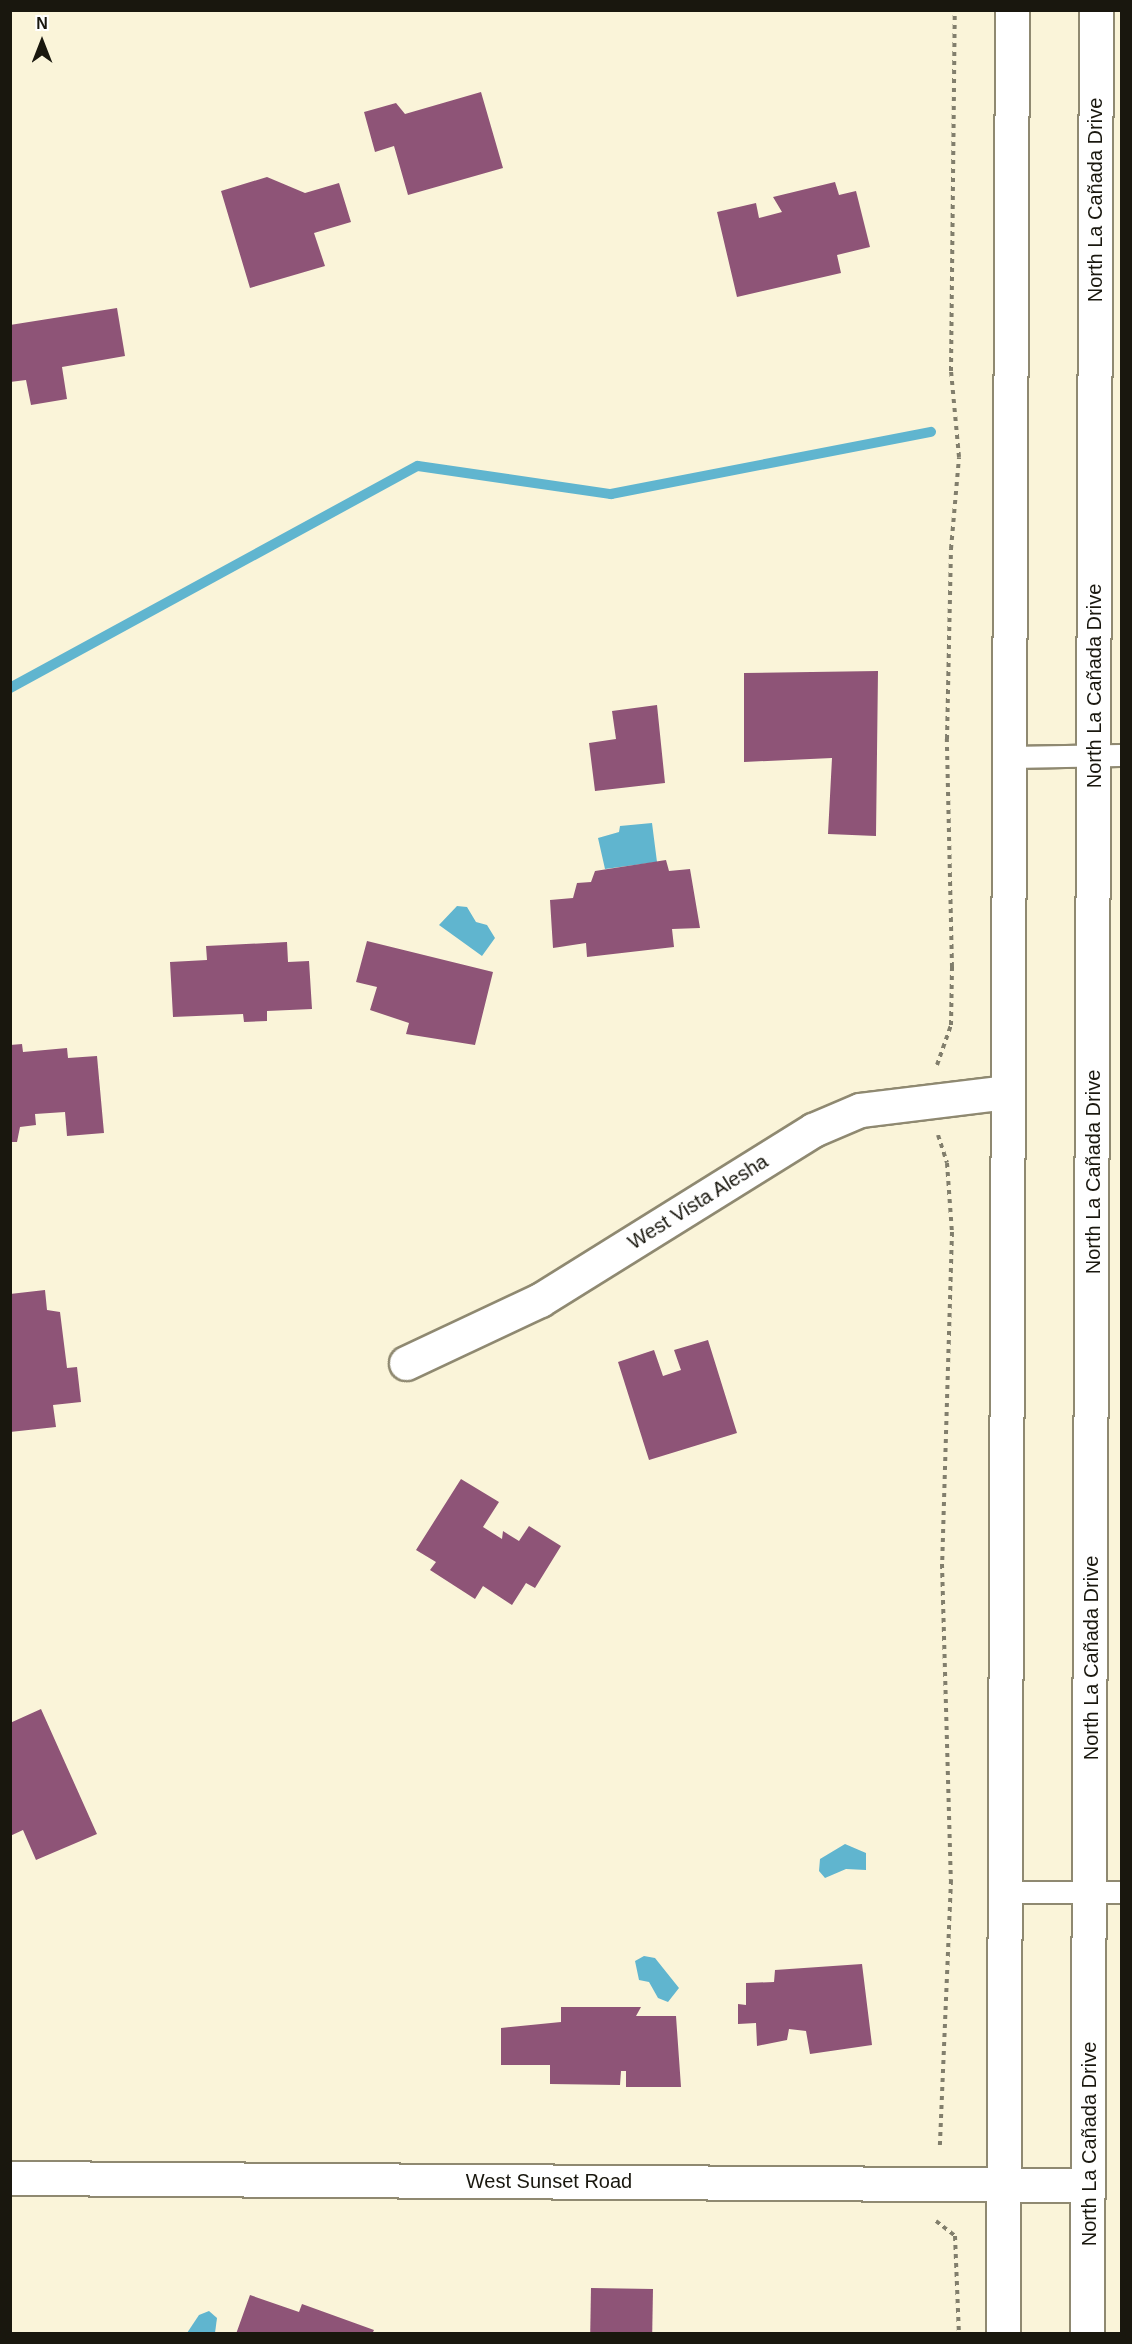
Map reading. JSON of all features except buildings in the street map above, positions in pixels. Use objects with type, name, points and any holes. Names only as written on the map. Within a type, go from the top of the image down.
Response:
[{"type":"main road","points":[[1003,2334],[1006,1892],[1006,1092],[1012,10]]},
{"type":"main road","name":"North La Cañada Drive","points":[[1087,2334],[1088,2185],[1106,1892],[1108,755],[1096,10]]},
{"type":"main road","name":"West Vista Alesha","points":[[406,1363],[540,1300],[822,1126],[860,1110],[1006,1092]]},
{"type":"main road","name":"West Sunset Road","points":[[10,2178],[1088,2185]]},
{"type":"lane","points":[[1008,757],[1108,755]]},
{"type":"lane","points":[[1006,1892],[1106,1892]]},
{"type":"path","points":[[937,2184],[935,2220],[955,2236],[959,2334]]},
{"type":"water","points":[[652,823],[657,862],[605,869],[598,838],[619,832],[620,826]]},
{"type":"water","points":[[457,906],[467,907],[476,922],[487,925],[495,938],[482,956],[439,925]]},
{"type":"water","points":[[845,1844],[866,1853],[866,1870],[846,1869],[825,1878],[819,1871],[820,1859]]},
{"type":"water","points":[[644,1956],[655,1958],[679,1988],[668,2002],[658,1998],[649,1982],[639,1980],[635,1961]]},
{"type":"water","points":[[209,2311],[217,2318],[215,2333],[187,2333],[199,2315]]},
{"type":"waterway","points":[[10,688],[418,466],[611,494],[931,432]]}]
